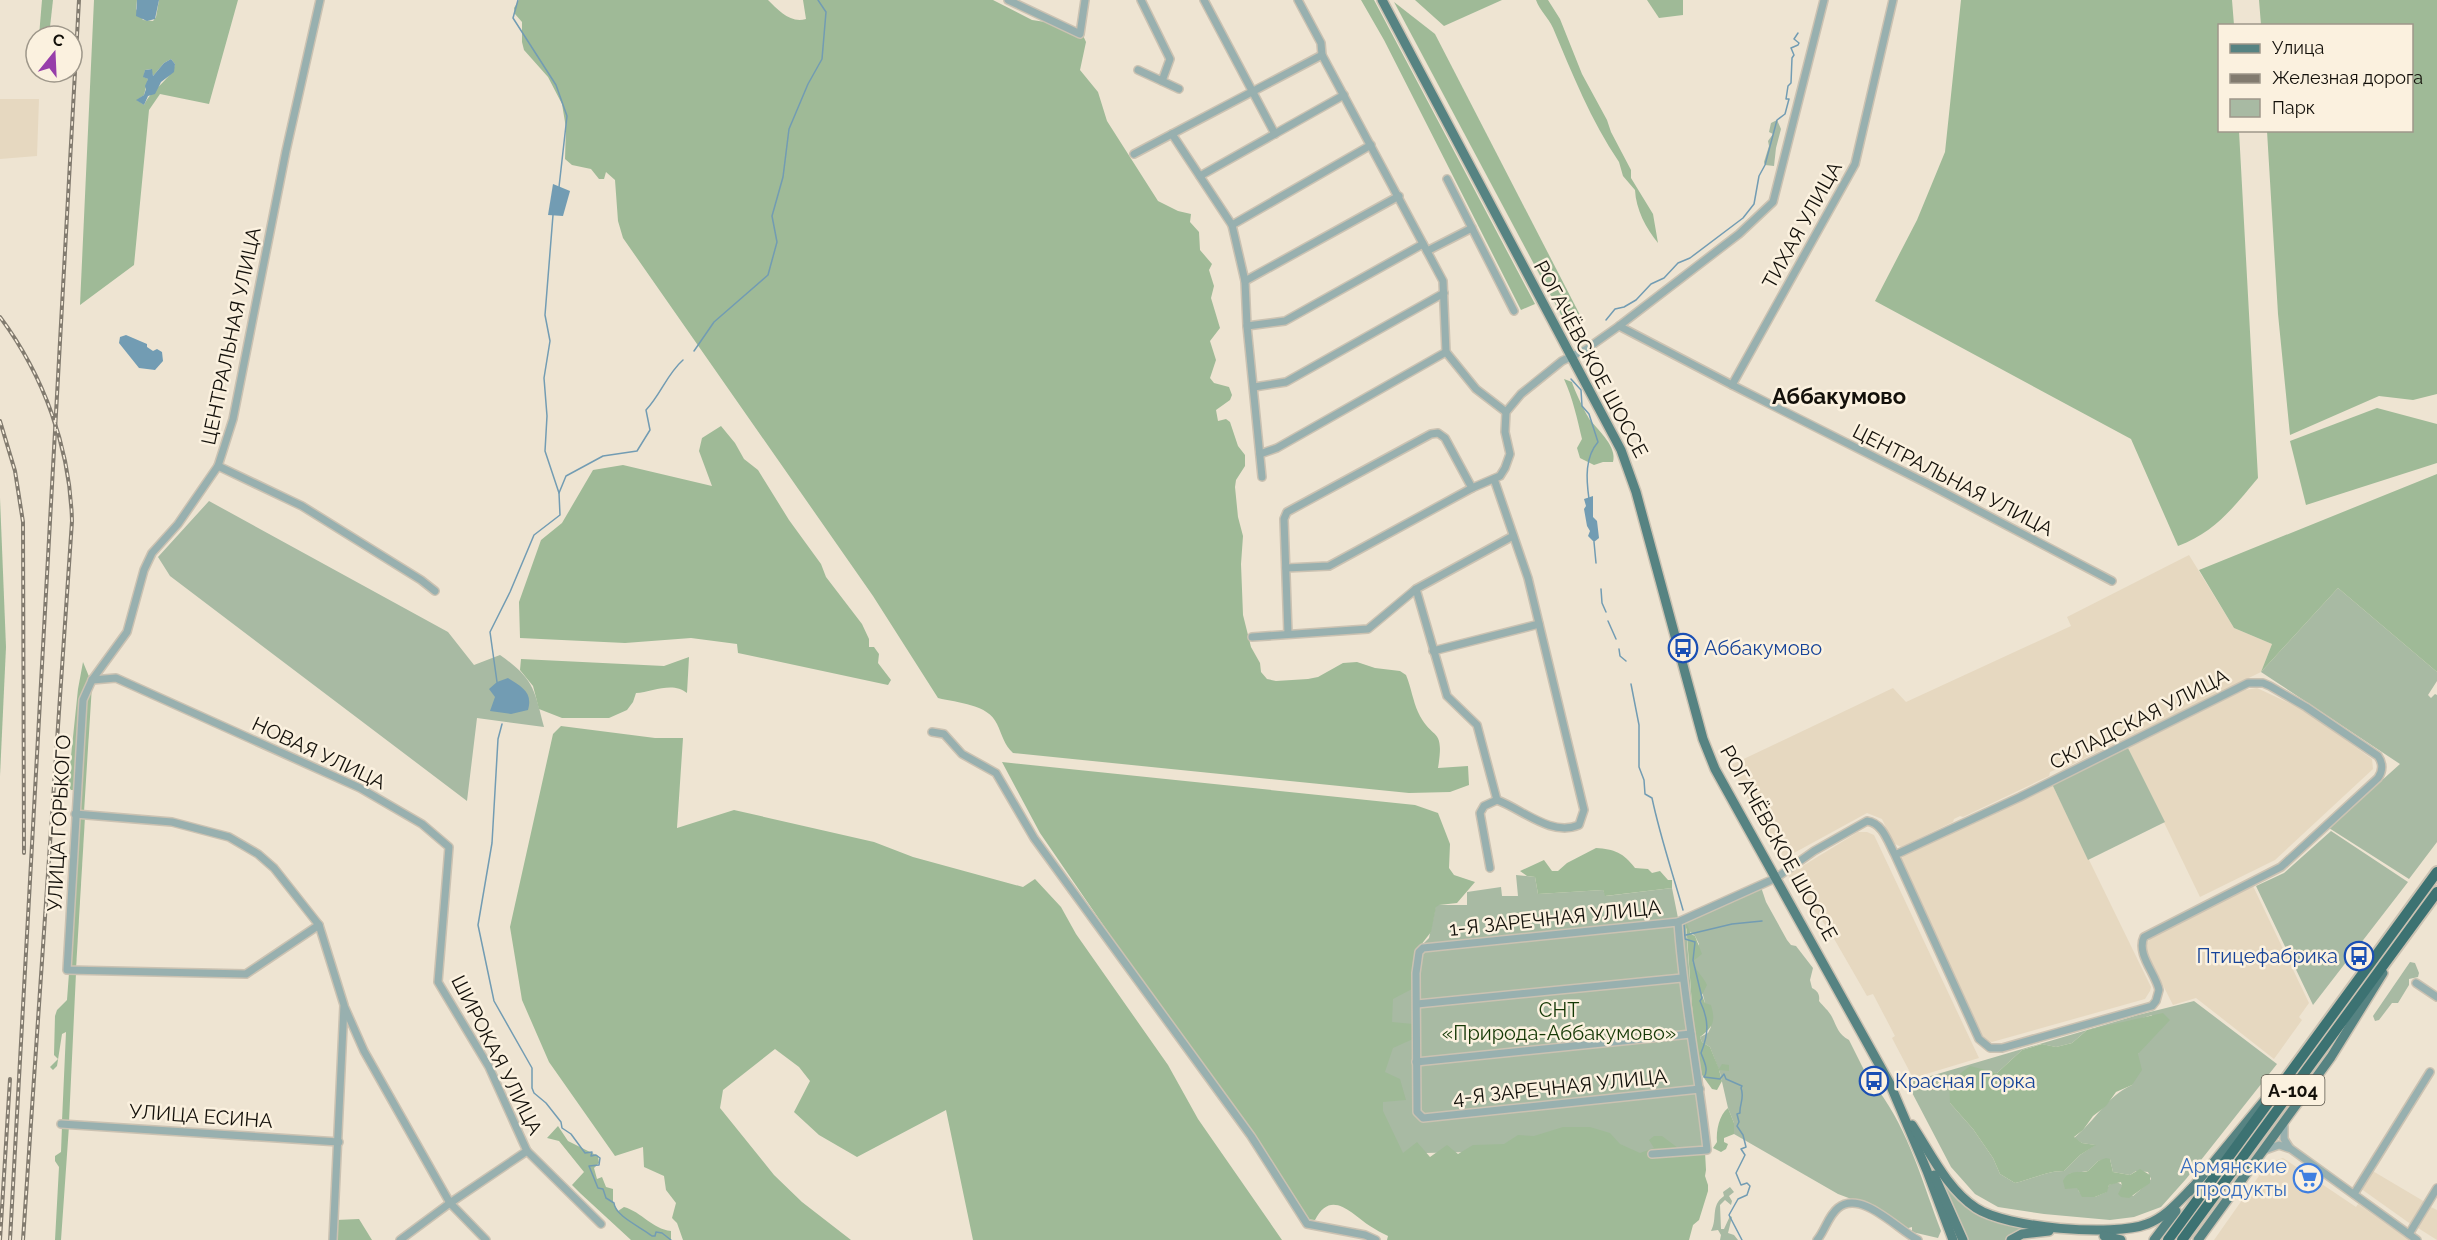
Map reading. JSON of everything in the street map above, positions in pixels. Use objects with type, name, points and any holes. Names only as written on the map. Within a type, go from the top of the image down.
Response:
[{"type":"highway","name":"А-104","points":[[2169,1240],[2437,872]]},
{"type":"highway","name":"А-104","points":[[2182,1240],[2437,892]]},
{"type":"main road","name":"РОГАЧЁВСКОЕ ШОССЕ","points":[[1382,0],[1621,450],[1630,474],[1703,739],[1715,769],[1890,1084],[1927,1171],[1952,1240]]},
{"type":"main road","points":[[2198,1240],[2331,1058],[2403,939]]},
{"type":"main road","points":[[2154,1240],[2193,1187],[2297,1064]]},
{"type":"main road","points":[[1890,1084],[1912,1125],[1963,1240]]},
{"type":"main road","points":[[1912,1125],[1948,1180],[1966,1201],[1986,1214],[2013,1222],[2111,1231],[2140,1227],[2166,1214],[2193,1187]]},
{"type":"main road","points":[[2011,1240],[2022,1234],[2046,1231],[2112,1236],[2121,1240]]},
{"type":"street","points":[[1008,0],[1080,34],[1085,0]]},
{"type":"street","points":[[1141,0],[1170,60],[1162,81]]},
{"type":"street","points":[[1204,0],[1275,134]]},
{"type":"street","points":[[1298,0],[1321,43],[1322,55],[1443,281],[1446,352],[1476,389],[1506,412]]},
{"type":"street","points":[[1286,568],[1329,566],[1472,488],[1494,479],[1505,468],[1510,454],[1505,432],[1506,412],[1529,387],[1570,356],[1585,350],[1619,326],[1739,234],[1773,202],[1824,0]]},
{"type":"street","name":"ТИХАЯ УЛИЦА","points":[[1732,386],[1855,164],[1893,0]]},
{"type":"street","name":"ЦЕНТРАЛЬНАЯ УЛИЦА","points":[[92,680],[127,632],[144,570],[152,553],[178,524],[218,466],[233,419],[286,151],[320,1]]},
{"type":"street","points":[[1134,154],[1322,55]]},
{"type":"street","points":[[1138,70],[1179,89]]},
{"type":"street","points":[[1200,176],[1344,96]]},
{"type":"street","points":[[1172,134],[1232,225],[1245,281],[1247,326],[1262,477]]},
{"type":"street","points":[[1232,225],[1371,145]]},
{"type":"street","points":[[1447,179],[1514,310]]},
{"type":"street","points":[[1245,281],[1399,196]]},
{"type":"street","points":[[1247,326],[1285,321],[1425,248],[1472,228]]},
{"type":"street","points":[[1254,387],[1286,382],[1444,294]]},
{"type":"street","name":"ЦЕНТРАЛЬНАЯ УЛИЦА","points":[[1619,326],[1732,386],[1930,484],[2112,581]]},
{"type":"street","points":[[1260,454],[1277,448],[1446,352]]},
{"type":"street","points":[[1288,633],[1284,519],[1287,512],[1431,434],[1438,433],[1445,438],[1472,488]]},
{"type":"street","points":[[218,466],[302,506],[435,591]]},
{"type":"street","points":[[1416,589],[1447,696],[1477,725],[1497,800],[1528,817],[1563,828],[1579,825],[1584,814],[1528,578],[1494,479]]},
{"type":"street","points":[[1252,637],[1368,628],[1416,589],[1513,536]]},
{"type":"street","points":[[1433,651],[1539,624]]},
{"type":"street","name":"НОВАЯ УЛИЦА","points":[[92,680],[116,678],[360,788],[422,824],[449,847],[442,926]]},
{"type":"street","name":"УЛИЦА ГОРЬКОГО","points":[[92,680],[83,700],[67,970],[246,974],[319,925]]},
{"type":"street","name":"СКЛАДСКАЯ УЛИЦА","points":[[1776,878],[1814,851],[1867,821],[1876,823],[1895,855],[1979,1039],[1990,1048],[2002,1048],[2152,1006],[2159,990],[2142,952],[2141,944],[2144,937],[2281,867],[2378,778],[2382,770],[2381,761],[2378,756],[2306,707],[2263,683],[2248,683],[2020,797],[1895,855]]},
{"type":"street","points":[[932,732],[944,734],[962,754],[996,773],[1034,838],[1251,1136],[1307,1224],[1365,1235],[1376,1240]]},
{"type":"street","points":[[1490,868],[1480,813],[1485,806],[1497,800]]},
{"type":"street","points":[[75,814],[172,822],[229,837],[258,854],[274,868],[319,925],[344,1005],[364,1051],[450,1203],[486,1240]]},
{"type":"street","name":"1-Я ЗАРЕЧНАЯ УЛИЦА","points":[[1417,1004],[1419,952],[1423,948],[1678,922],[1776,878]]},
{"type":"street","points":[[1652,1154],[1707,1150],[1700,1089],[1682,978],[1678,922]]},
{"type":"street","name":"ШИРОКАЯ УЛИЦА","points":[[400,1240],[527,1151],[489,1067],[438,982],[442,926]]},
{"type":"street","points":[[1682,978],[1417,1004],[1416,1062],[1691,1034]]},
{"type":"street","points":[[2416,983],[2437,997]]},
{"type":"street","points":[[333,1240],[344,1005]]},
{"type":"street","name":"4-Я ЗАРЕЧНАЯ УЛИЦА","points":[[1416,1062],[1417,1112],[1423,1118],[1700,1089]]},
{"type":"street","points":[[2354,1194],[2430,1072]]},
{"type":"street","points":[[2285,1121],[2284,1139],[2291,1149]]},
{"type":"street","name":"УЛИЦА ЕСИНА","points":[[61,1124],[339,1142]]},
{"type":"street","points":[[2263,1152],[2280,1145],[2291,1149],[2417,1240]]},
{"type":"street","points":[[527,1151],[601,1224]]},
{"type":"street","points":[[2409,1234],[2437,1188]]},
{"type":"street","points":[[1819,1239],[1838,1208],[1853,1203],[1874,1210],[1918,1240]]},
{"type":"shaded area","points":[[0,99],[39,99],[37,156],[0,159]]},
{"type":"shaded area","points":[[2189,555],[2234,628],[2272,644],[2261,672],[2061,770],[2050,772],[2049,776],[1963,817],[1960,816],[1953,822],[1901,847],[1893,843],[1882,819],[1867,813],[1783,859],[1763,828],[1731,765],[1893,688],[1906,702],[2071,626],[2067,617]]},
{"type":"shaded area","points":[[2257,688],[2304,710],[2372,759],[2373,769],[2275,860],[2200,897],[2128,748],[2245,690]]},
{"type":"shaded area","points":[[2052,784],[2151,987],[2150,991],[2145,999],[1992,1042],[1987,1041],[1901,859],[1905,854]]},
{"type":"shaded area","points":[[1858,832],[1874,835],[1979,1058],[1913,1078],[1892,1038],[1895,1036],[1873,994],[1867,996],[1829,930],[1788,875]]},
{"type":"shaded area","points":[[2253,886],[2309,1003],[2299,1017],[2302,1020],[2274,1059],[2196,998],[2173,1005],[2147,954],[2147,943],[2154,934]]},
{"type":"shaded area","points":[[2283,1158],[2356,1207],[2358,1204],[2409,1240],[2214,1240],[2268,1163]]},
{"type":"shaded area","points":[[2371,1170],[2425,1202],[2412,1225],[2360,1188]]},
{"type":"shaded area","points":[[2431,1207],[2437,1210],[2437,1240],[2416,1225]]},
{"type":"green space","points":[[42,0],[53,0],[50,24],[40,24]]},
{"type":"green space","points":[[94,0],[137,0],[136,9],[143,20],[153,21],[159,0],[238,0],[209,104],[160,94],[149,110],[134,265],[80,305]],"holes":[[[171,59],[175,64],[170,74],[144,105],[137,100],[144,95],[148,79],[144,77],[145,70],[151,69],[153,76],[164,63]]]},
{"type":"green space","points":[[519,0],[768,0],[785,15],[800,20],[806,19],[803,0],[993,0],[1032,20],[1080,29],[1086,42],[1080,70],[1098,92],[1107,121],[1158,201],[1178,211],[1191,214],[1190,222],[1199,232],[1200,250],[1212,264],[1209,270],[1214,286],[1211,298],[1220,328],[1210,341],[1216,360],[1210,378],[1214,383],[1229,387],[1232,395],[1230,400],[1216,410],[1218,421],[1226,419],[1230,422],[1238,446],[1245,455],[1245,466],[1236,480],[1235,487],[1238,517],[1243,536],[1241,564],[1243,615],[1251,647],[1260,663],[1261,672],[1267,679],[1276,681],[1308,679],[1318,677],[1343,663],[1357,662],[1375,668],[1400,671],[1406,675],[1416,708],[1423,721],[1438,739],[1440,754],[1438,768],[1468,766],[1469,785],[1450,792],[1409,793],[1013,753],[1005,743],[993,717],[987,712],[972,705],[938,698],[873,596],[623,238],[618,221],[615,180],[606,172],[604,179],[599,179],[591,169],[572,165],[565,159],[566,128],[562,104],[548,77],[524,50],[522,22],[515,14],[514,8]]},
{"type":"green space","points":[[1361,0],[1374,0],[1535,304],[1521,310],[1384,40]]},
{"type":"green space","points":[[1415,0],[1502,0],[1444,26]]},
{"type":"green space","points":[[1536,0],[1548,0],[1560,19],[1582,74],[1631,170],[1631,178],[1653,214],[1658,243],[1642,218],[1635,190],[1623,176],[1619,162],[1583,96],[1553,28]]},
{"type":"green space","points":[[1647,0],[1683,0],[1683,15],[1659,18]]},
{"type":"green space","points":[[1961,0],[2232,0],[2234,24],[2218,24],[2218,132],[2239,132],[2258,478],[2231,509],[2203,534],[2178,546],[2131,439],[1875,301],[1917,220],[1945,152]]},
{"type":"green space","points":[[2259,0],[2437,0],[2437,394],[2413,400],[2379,396],[2290,435],[2278,314],[2267,132],[2413,132],[2413,24],[2261,24]]},
{"type":"green space","points":[[1394,2],[1435,34],[1581,317],[1581,340],[1575,341]]},
{"type":"green space","points":[[1777,120],[1781,129],[1774,166],[1765,165],[1768,141],[1773,134],[1769,132],[1771,123]]},
{"type":"green space","points":[[1564,379],[1572,382],[1589,418],[1610,445],[1614,456],[1613,462],[1594,465],[1580,458],[1577,448],[1582,439]]},
{"type":"green space","points":[[2377,408],[2437,424],[2437,463],[2306,505],[2290,441]]},
{"type":"green space","points":[[721,426],[744,459],[758,470],[789,520],[821,564],[826,577],[862,624],[869,639],[869,647],[874,647],[879,654],[878,663],[891,680],[888,685],[738,653],[737,644],[691,638],[625,643],[520,638],[519,602],[541,540],[562,523],[593,470],[623,465],[712,486],[699,451],[702,438]]},
{"type":"green space","points":[[2437,474],[2437,672],[2338,588],[2261,672],[2272,644],[2234,628],[2199,570]]},
{"type":"green space","points":[[0,498],[6,647],[0,776]]},
{"type":"green space","points":[[209,501],[448,632],[474,665],[500,655],[520,671],[531,686],[544,727],[477,718],[467,801],[170,576],[158,557]]},
{"type":"green space","points":[[2338,588],[2437,672],[2437,681],[2428,695],[2431,698],[2437,695],[2437,842],[2409,879],[2329,828],[2400,764],[2261,672]]},
{"type":"green space","points":[[689,657],[687,693],[669,687],[636,693],[627,710],[609,718],[562,718],[539,709],[533,686],[520,670],[521,659],[664,666]]},
{"type":"green space","points":[[83,662],[90,679],[81,699],[75,790],[71,790],[68,785]]},
{"type":"green space","points":[[92,685],[84,812],[77,812],[84,701]]},
{"type":"green space","points":[[561,726],[655,738],[683,738],[677,828],[734,810],[874,842],[913,857],[1023,887],[1035,879],[1061,907],[1076,934],[1168,1065],[1198,1119],[1282,1240],[973,1240],[946,1110],[857,1157],[819,1135],[794,1112],[810,1081],[799,1067],[775,1049],[723,1090],[720,1108],[774,1175],[802,1202],[851,1240],[683,1240],[677,1223],[672,1218],[676,1203],[666,1190],[664,1176],[644,1167],[643,1147],[615,1156],[549,1062],[522,1000],[510,927],[553,734]]},
{"type":"green space","points":[[2128,748],[2165,822],[2088,860],[2052,784]]},
{"type":"green space","points":[[1002,762],[1415,805],[1438,813],[1450,844],[1449,868],[1454,875],[1475,882],[1457,903],[1436,907],[1431,932],[1417,950],[1414,988],[1393,999],[1392,1022],[1413,1024],[1413,1039],[1393,1048],[1385,1072],[1400,1079],[1406,1100],[1383,1102],[1383,1111],[1403,1153],[1417,1142],[1430,1157],[1447,1145],[1458,1154],[1473,1145],[1504,1144],[1518,1135],[1534,1136],[1563,1127],[1590,1127],[1610,1133],[1620,1144],[1640,1153],[1654,1148],[1649,1140],[1654,1136],[1662,1136],[1678,1148],[1705,1152],[1705,1176],[1708,1191],[1699,1220],[1693,1225],[1689,1240],[1387,1240],[1388,1236],[1342,1206],[1328,1206],[1315,1220],[1305,1219],[1040,833]]},
{"type":"green space","points":[[77,816],[85,817],[76,969],[69,968]]},
{"type":"green space","points":[[2331,831],[2408,882],[2313,1005],[2256,886],[2284,873]]},
{"type":"green space","points":[[1596,848],[1618,853],[1635,868],[1648,869],[1652,873],[1660,871],[1668,880],[1672,880],[1672,888],[1605,896],[1603,890],[1538,894],[1535,877],[1527,876],[1520,871],[1544,860],[1552,871],[1558,871],[1567,863]]},
{"type":"green space","name":"СНТ «Природа-Аббакумово»","points":[[1516,875],[1535,877],[1538,894],[1603,890],[1606,896],[1672,888],[1678,918],[1761,887],[1766,902],[1787,940],[1791,945],[1796,946],[1813,968],[1810,980],[1812,988],[1818,993],[1819,1001],[1831,1015],[1840,1033],[1849,1040],[1874,1090],[1878,1090],[1889,1106],[1907,1140],[1941,1231],[1938,1238],[1912,1232],[1912,1227],[1905,1229],[1878,1209],[1838,1194],[1734,1134],[1734,1123],[1720,1073],[1710,1047],[1702,1042],[1700,1037],[1708,1033],[1711,1027],[1698,975],[1691,962],[1699,944],[1695,936],[1686,928],[1694,1033],[1702,1075],[1710,1152],[1612,1158],[1611,1149],[1380,1154],[1376,959],[1409,958],[1429,938],[1436,905],[1467,905],[1467,892],[1501,887],[1502,896],[1518,896]]},
{"type":"green space","points":[[1686,922],[1702,954],[1692,962],[1707,985],[1702,995],[1705,1003],[1711,1005],[1713,1016],[1711,1027],[1700,1037],[1702,1042],[1710,1047],[1719,1069],[1722,1064],[1729,1065],[1729,1071],[1719,1070],[1722,1081],[1717,1090],[1712,1089],[1702,1075],[1694,1033]]},
{"type":"green space","points":[[2410,962],[2415,963],[2419,973],[2418,977],[2409,979],[2409,985],[2398,1003],[2392,1003],[2379,1020],[2375,1021],[2373,1016]]},
{"type":"green space","points":[[69,973],[76,973],[69,1122],[62,1121],[66,1032],[62,1034],[57,1066],[53,1070],[50,1067],[58,1059],[54,1055],[55,1016],[57,1010],[67,1000]]},
{"type":"green space","points":[[2194,1001],[2277,1064],[2161,1207],[2134,1217],[2110,1220],[1998,1207],[1975,1194],[1951,1167],[1907,1083],[2087,1030]],"holes":[[[2152,1015],[2138,1054],[2132,1085],[2108,1102],[2074,1138],[2082,1143],[2095,1145],[2080,1155],[2064,1171],[2015,1183],[2000,1174],[1993,1158],[1973,1129],[1950,1103],[1983,1071],[1997,1073],[2022,1050],[2041,1044],[2056,1047],[2072,1043],[2087,1030],[2127,1023]],[[2110,1159],[2113,1172],[2130,1175],[2136,1171],[2148,1172],[2151,1179],[2133,1196],[2119,1183],[2109,1185],[2106,1192],[2095,1197],[2079,1192],[2078,1188],[2069,1188],[2069,1174],[2088,1171],[2098,1161]]]},
{"type":"green space","points":[[2163,1013],[2170,1020],[2138,1054],[2142,1070],[2132,1085],[2116,1092],[2106,1106],[2093,1116],[2083,1130],[2074,1137],[2082,1143],[2096,1145],[2080,1155],[2064,1171],[2015,1183],[2000,1174],[1993,1158],[1973,1129],[1950,1103],[1949,1082],[1970,1066],[1997,1073],[2022,1050],[2042,1044],[2056,1047],[2072,1043],[2087,1030]]},
{"type":"green space","points":[[1728,1108],[1734,1123],[1734,1134],[1724,1138],[1724,1142],[1728,1144],[1721,1152],[1713,1148],[1717,1142],[1720,1119]]},
{"type":"green space","points":[[62,1126],[69,1126],[61,1240],[55,1240],[59,1167],[55,1156],[61,1152]]},
{"type":"green space","points":[[558,1126],[568,1141],[598,1156],[599,1163],[594,1168],[597,1179],[602,1177],[606,1187],[613,1189],[613,1202],[618,1211],[624,1207],[630,1209],[658,1227],[671,1231],[671,1240],[631,1240],[572,1185],[584,1172],[559,1141],[547,1138]]},
{"type":"green space","points":[[2110,1159],[2113,1172],[2130,1175],[2140,1169],[2150,1175],[2150,1183],[2129,1198],[2118,1194],[2122,1186],[2121,1182],[2109,1185],[2107,1192],[2095,1197],[2082,1197],[2077,1188],[2065,1189],[2063,1181],[2068,1174],[2088,1171],[2098,1161]]},
{"type":"green space","points":[[1946,1183],[1959,1198],[2026,1229],[2007,1240],[1968,1240],[1944,1185]]},
{"type":"green space","points":[[1730,1187],[1734,1192],[1729,1196],[1732,1201],[1731,1205],[1725,1200],[1720,1205],[1721,1229],[1724,1229],[1730,1216],[1732,1217],[1728,1233],[1734,1235],[1738,1240],[1720,1240],[1721,1235],[1718,1230],[1711,1231],[1717,1204],[1724,1196],[1723,1192]]},
{"type":"green space","points":[[359,1219],[372,1240],[335,1240],[336,1220]]},
{"type":"water","points":[[137,0],[159,0],[155,19],[147,21],[136,16]]},
{"type":"water","points":[[171,59],[175,64],[174,72],[161,82],[155,94],[148,96],[144,105],[136,100],[144,95],[146,89],[148,79],[143,77],[145,70],[152,69],[153,76],[164,63]]},
{"type":"water","points":[[553,184],[570,191],[563,216],[548,215]]},
{"type":"water","points":[[126,335],[147,344],[147,347],[153,351],[157,349],[162,352],[163,361],[155,370],[139,368],[119,343],[120,337]]},
{"type":"water","points":[[1593,496],[1593,517],[1597,521],[1599,538],[1594,542],[1588,536],[1590,531],[1584,509],[1586,506],[1584,499]]},
{"type":"water","points":[[508,678],[528,694],[528,710],[511,714],[490,711],[495,697],[489,689],[497,682]]},
{"type":"waterway","points":[[518,0],[513,18],[556,85],[567,116],[559,187]]},
{"type":"waterway","points":[[694,351],[714,322],[768,275],[777,242],[772,216],[783,177],[789,129],[808,84],[822,59],[826,12],[818,0]]},
{"type":"waterway","points":[[1606,320],[1615,309],[1636,300],[1651,284],[1664,278],[1678,263],[1690,258],[1743,218],[1754,204],[1759,176],[1765,165],[1777,120],[1785,114],[1789,99],[1786,99],[1788,86],[1791,83],[1794,55],[1791,48],[1799,43],[1794,39],[1798,33]]},
{"type":"waterway","points":[[497,682],[490,632],[534,535],[560,515],[559,493],[545,451],[547,416],[544,378],[550,341],[545,315],[553,215]]},
{"type":"waterway","points":[[559,493],[566,476],[603,456],[637,451],[650,430],[646,410],[683,360]]},
{"type":"waterway","points":[[1571,379],[1581,390],[1582,406],[1589,414],[1598,442],[1589,461],[1587,483],[1589,499]]},
{"type":"waterway","points":[[1594,542],[1596,563]]},
{"type":"waterway","points":[[1601,589],[1602,603],[1606,612]]},
{"type":"waterway","points":[[1608,621],[1616,639]]},
{"type":"waterway","points":[[1619,649],[1620,656],[1626,661]]},
{"type":"waterway","points":[[1631,684],[1639,725],[1639,767],[1644,780],[1645,794],[1652,798],[1683,910]]},
{"type":"waterway","points":[[502,724],[498,739],[492,843],[478,925],[494,1001],[532,1068],[534,1093],[546,1103],[561,1122],[562,1128],[571,1134],[585,1153],[592,1152],[591,1156],[596,1155],[600,1158],[599,1165],[589,1166],[598,1188],[603,1189],[606,1198],[614,1203],[615,1208],[629,1221],[652,1236],[655,1236],[656,1232],[662,1233],[671,1240]]},
{"type":"waterway","points":[[1686,935],[1732,924],[1762,921]]},
{"type":"waterway","points":[[1684,925],[1685,939],[1695,942],[1693,960],[1706,1021],[1707,1033],[1701,1053],[1706,1068],[1704,1077],[1720,1079],[1724,1074],[1726,1079],[1742,1086],[1737,1126],[1743,1135],[1746,1147],[1741,1149],[1745,1155],[1736,1173],[1741,1185],[1747,1183],[1750,1186],[1747,1195],[1738,1199],[1729,1215],[1742,1240]]},
{"type":"railway","points":[[10,1240],[79,0]]},
{"type":"railway","points":[[0,317],[30,364],[52,414],[66,467],[72,521],[23,1240]]},
{"type":"railway","points":[[0,421],[15,471],[23,522],[24,853]]},
{"type":"railway","points":[[0,1240],[10,1079]]},
{"type":"place","name":"Аббакумово","points":[[1683,648]]},
{"type":"place","name":"Птицефабрика","points":[[2359,956]]},
{"type":"place","name":"Красная Горка","points":[[1874,1081]]},
{"type":"place","name":"Армянские продукты","points":[[2308,1178]]},
{"type":"district","name":"Аббакумово","points":[[1839,396]]}]
